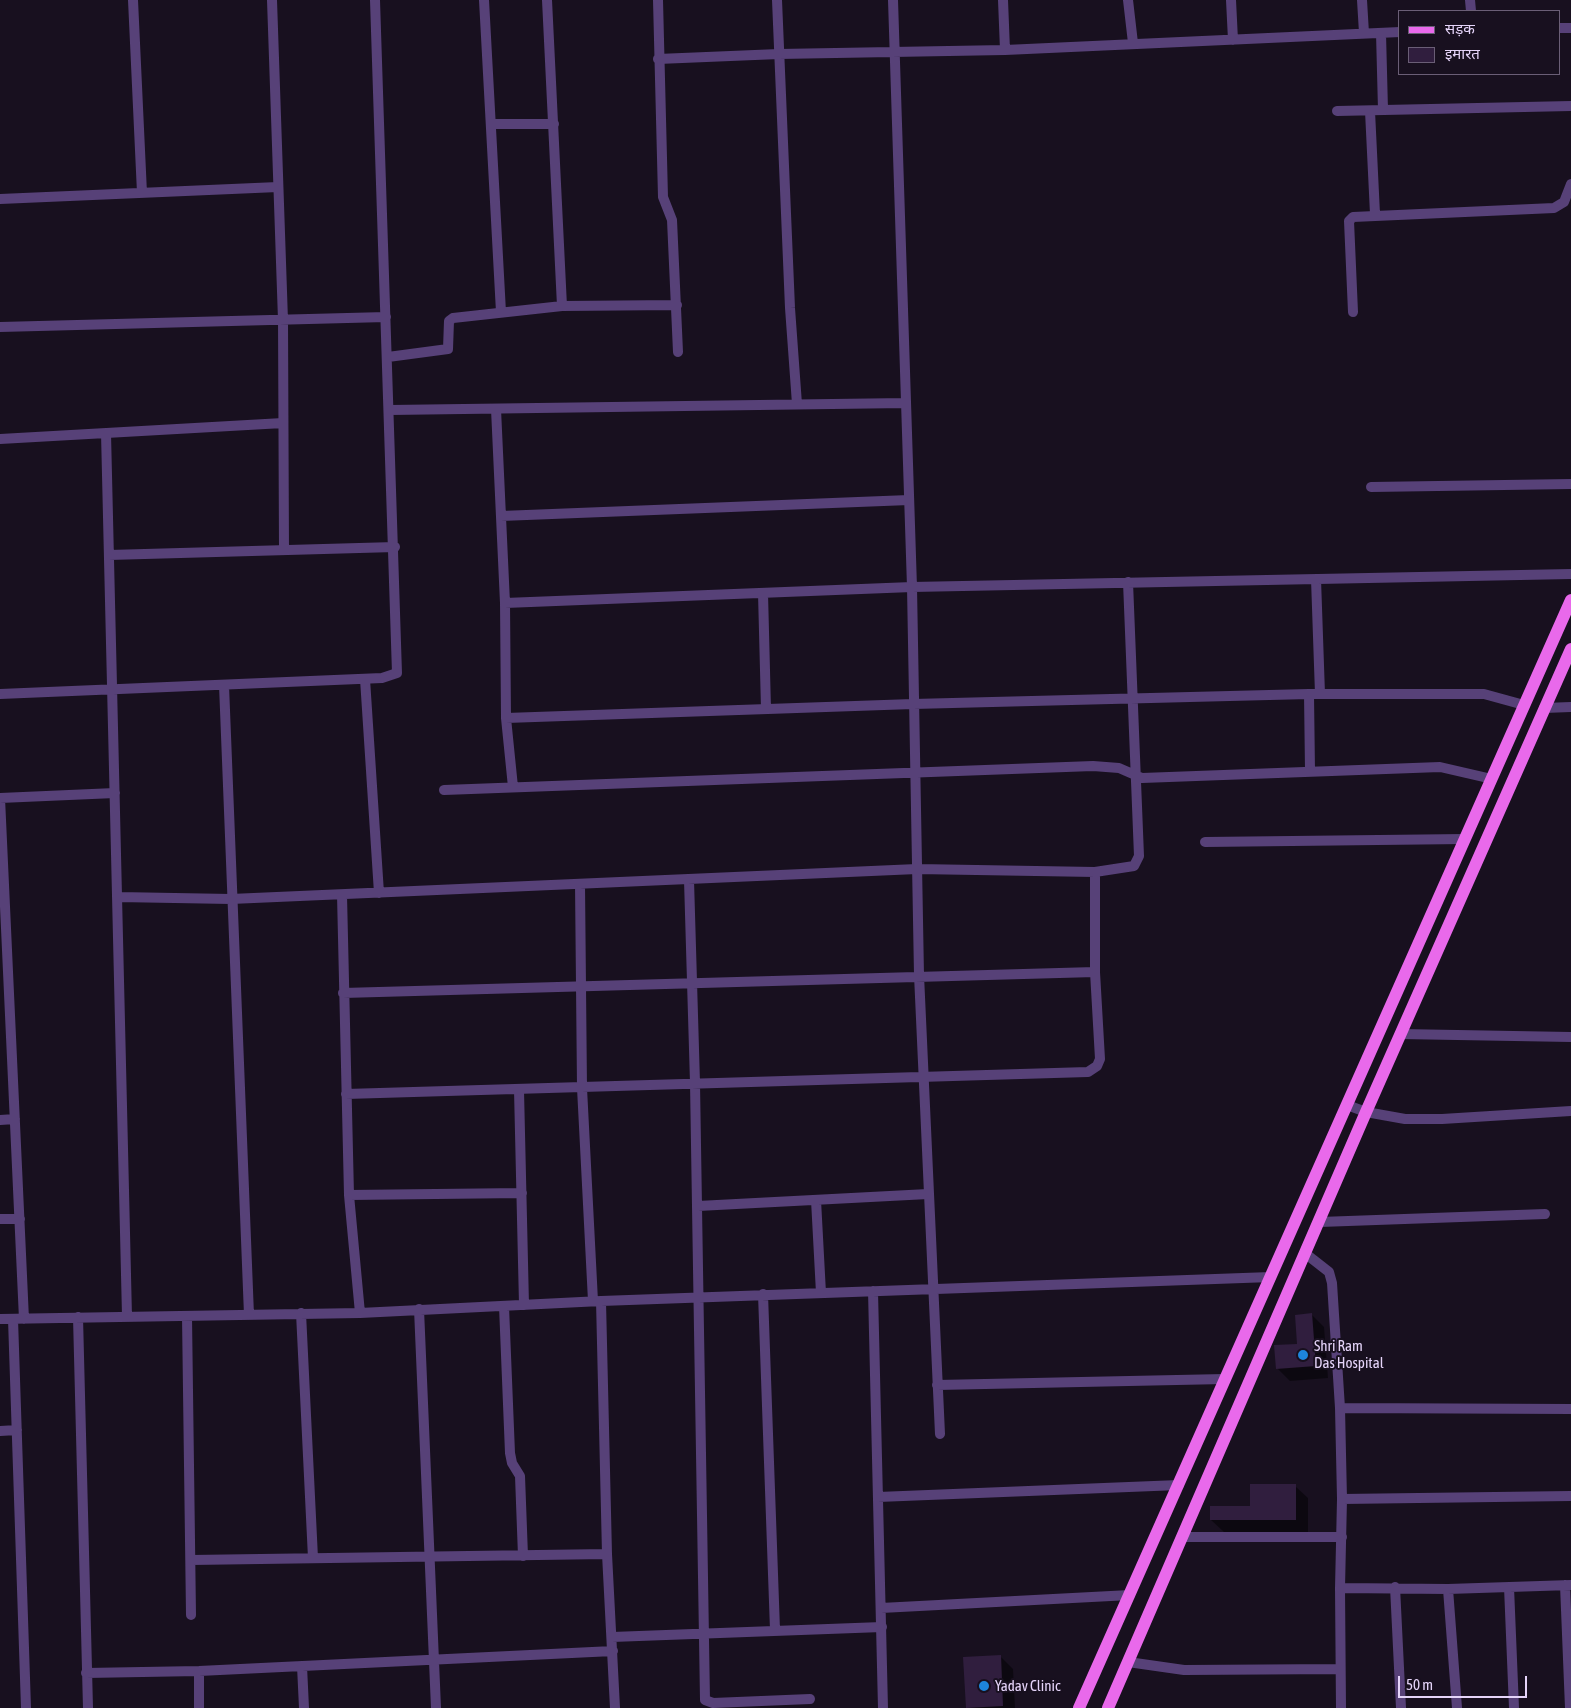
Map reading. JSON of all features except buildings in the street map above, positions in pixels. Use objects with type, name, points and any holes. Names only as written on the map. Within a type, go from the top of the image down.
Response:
[{"type":"main road","points":[[1080,1708],[1571,600]]},
{"type":"main road","points":[[1108,1708],[1400,1034],[1571,649]]},
{"type":"street","points":[[133,0],[142,193]]},
{"type":"street","points":[[272,0],[283,320],[284,550]]},
{"type":"street","points":[[0,694],[365,679],[391,677],[397,673],[395,547],[375,0]]},
{"type":"street","points":[[484,0],[500,312]]},
{"type":"street","points":[[547,0],[562,306]]},
{"type":"street","points":[[658,0],[663,197],[672,220],[678,352]]},
{"type":"street","points":[[777,0],[790,308],[797,404]]},
{"type":"street","points":[[893,0],[912,587],[919,975],[940,1434]]},
{"type":"street","points":[[1003,0],[1005,50]]},
{"type":"street","points":[[1128,0],[1133,43]]},
{"type":"street","points":[[1231,0],[1233,40]]},
{"type":"street","points":[[1362,0],[1364,33]]},
{"type":"street","points":[[658,59],[779,54],[1005,50],[1398,32]]},
{"type":"street","points":[[1381,33],[1383,110]]},
{"type":"street","points":[[1337,111],[1571,106]]},
{"type":"street","points":[[1370,111],[1375,214]]},
{"type":"street","points":[[491,124],[554,124]]},
{"type":"street","points":[[1353,312],[1349,221],[1358,215],[1554,208],[1564,202],[1571,185]]},
{"type":"street","points":[[0,199],[278,187]]},
{"type":"street","points":[[388,356],[446,350],[450,345],[450,319],[562,306],[676,305]]},
{"type":"street","points":[[0,327],[386,317]]},
{"type":"street","points":[[390,410],[906,403]]},
{"type":"street","points":[[496,409],[505,603],[506,718],[513,787]]},
{"type":"street","points":[[0,439],[283,423]]},
{"type":"street","points":[[106,433],[127,1316]]},
{"type":"street","points":[[1371,487],[1571,484]]},
{"type":"street","points":[[501,516],[909,500]]},
{"type":"street","points":[[109,555],[395,547]]},
{"type":"street","points":[[505,603],[912,587],[1571,574]]},
{"type":"street","points":[[1316,579],[1320,694]]},
{"type":"street","points":[[118,896],[231,899],[917,870],[1095,872],[1134,866],[1138,862],[1138,777],[1128,582]]},
{"type":"street","points":[[763,593],[766,709]]},
{"type":"street","points":[[365,679],[379,893]]},
{"type":"street","points":[[224,686],[249,1315]]},
{"type":"street","points":[[506,718],[913,704],[1309,694],[1484,694],[1524,705]]},
{"type":"street","points":[[1309,694],[1310,772]]},
{"type":"street","points":[[1544,708],[1571,707]]},
{"type":"street","points":[[444,790],[1093,766],[1119,768],[1138,777],[1440,768],[1492,778]]},
{"type":"street","points":[[24,1319],[0,798],[115,793]]},
{"type":"street","points":[[1205,842],[1465,839]]},
{"type":"street","points":[[346,1094],[925,1076],[1073,1074],[1092,1071],[1100,1059],[1096,972],[1095,872]]},
{"type":"street","points":[[689,880],[690,983],[696,1083],[704,1700],[713,1703],[810,1699]]},
{"type":"street","points":[[580,884],[582,1088],[597,1301],[615,1708]]},
{"type":"street","points":[[342,895],[348,1195],[360,1313]]},
{"type":"street","points":[[343,993],[580,988],[919,975],[1096,972]]},
{"type":"street","points":[[1400,1034],[1571,1036]]},
{"type":"street","points":[[519,1090],[524,1305]]},
{"type":"street","points":[[1347,1104],[1366,1112],[1405,1119],[1442,1120],[1571,1111]]},
{"type":"street","points":[[0,1120],[15,1119]]},
{"type":"street","points":[[348,1195],[522,1193]]},
{"type":"street","points":[[698,1206],[928,1194]]},
{"type":"street","points":[[816,1200],[821,1293]]},
{"type":"street","points":[[1320,1222],[1545,1214]]},
{"type":"street","points":[[0,1219],[20,1219]]},
{"type":"street","points":[[1306,1254],[1329,1272],[1332,1277],[1340,1408],[1342,1499],[1340,1669],[1342,1708]]},
{"type":"street","points":[[0,1320],[249,1315],[301,1312],[360,1313],[763,1294],[1271,1277]]},
{"type":"street","points":[[873,1291],[884,1708]]},
{"type":"street","points":[[763,1294],[775,1630]]},
{"type":"street","points":[[504,1306],[510,1453],[512,1463],[520,1476],[523,1556]]},
{"type":"street","points":[[419,1309],[436,1708]]},
{"type":"street","points":[[301,1312],[313,1558]]},
{"type":"street","points":[[187,1316],[191,1615]]},
{"type":"street","points":[[78,1318],[88,1708]]},
{"type":"street","points":[[13,1319],[26,1708]]},
{"type":"street","points":[[937,1385],[1225,1379]]},
{"type":"street","points":[[1340,1408],[1571,1409]]},
{"type":"street","points":[[0,1431],[17,1430]]},
{"type":"street","points":[[878,1497],[1180,1485]]},
{"type":"street","points":[[1342,1499],[1571,1496]]},
{"type":"street","points":[[1182,1537],[1342,1537]]},
{"type":"street","points":[[191,1560],[607,1554]]},
{"type":"street","points":[[1340,1588],[1395,1587],[1448,1589],[1568,1585],[1570,1708]]},
{"type":"street","points":[[1395,1587],[1400,1708]]},
{"type":"street","points":[[1509,1587],[1514,1708]]},
{"type":"street","points":[[1448,1589],[1457,1708]]},
{"type":"street","points":[[881,1608],[1130,1595]]},
{"type":"street","points":[[612,1638],[775,1630],[882,1628]]},
{"type":"street","points":[[86,1673],[199,1671],[612,1651]]},
{"type":"street","points":[[1128,1662],[1184,1670],[1340,1669]]},
{"type":"street","points":[[302,1666],[304,1708]]},
{"type":"street","points":[[199,1671],[199,1708]]},
{"type":"place","name":"Shri Ram Das Hospital","points":[[1303,1355]]},
{"type":"place","name":"Yadav Clinic","points":[[984,1686]]}]
